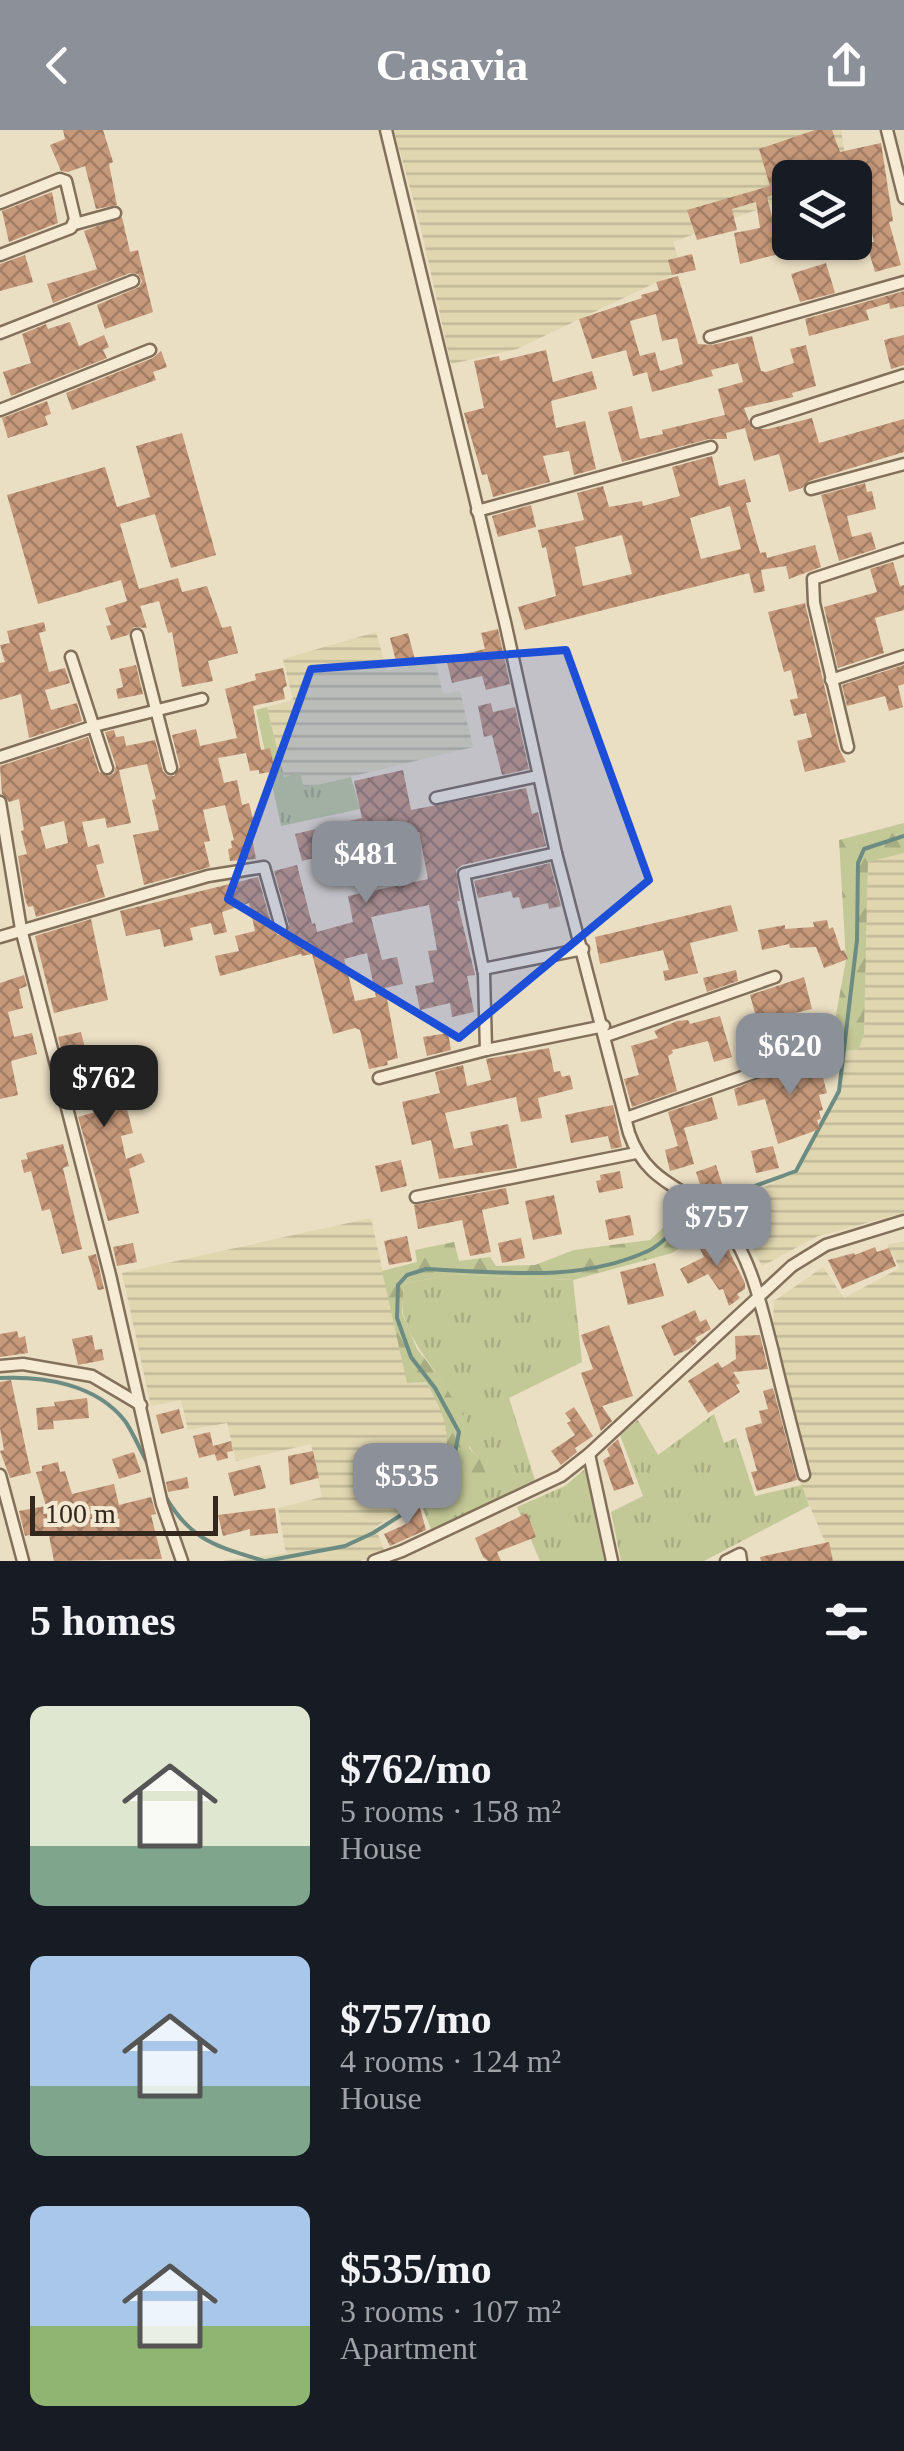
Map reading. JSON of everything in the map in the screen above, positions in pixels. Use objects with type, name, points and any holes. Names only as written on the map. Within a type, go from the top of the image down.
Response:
[{"type":"street","points":[[386,130],[556,853],[636,1153],[647,1169],[722,1220],[734,1238],[759,1297],[804,1475]]},
{"type":"street","points":[[887,130],[904,198]]},
{"type":"street","points":[[0,203],[60,179],[66,181],[75,224]]},
{"type":"street","points":[[0,256],[114,212]]},
{"type":"street","points":[[0,334],[133,281]]},
{"type":"street","points":[[710,337],[904,282]]},
{"type":"street","points":[[0,410],[150,350]]},
{"type":"street","points":[[757,422],[904,375]]},
{"type":"street","points":[[477,510],[711,448]]},
{"type":"street","points":[[811,489],[904,464]]},
{"type":"street","points":[[848,747],[814,603],[813,580],[904,549]]},
{"type":"street","points":[[137,635],[171,768]]},
{"type":"street","points":[[831,680],[904,656]]},
{"type":"street","points":[[71,658],[106,768]]},
{"type":"street","points":[[0,757],[94,726],[202,698]]},
{"type":"street","points":[[436,798],[538,776]]},
{"type":"street","points":[[0,802],[21,929],[141,1405],[162,1504],[182,1561]]},
{"type":"street","points":[[486,1050],[483,969],[464,874],[556,853]]},
{"type":"street","points":[[0,937],[208,876],[264,867],[282,927]]},
{"type":"street","points":[[483,969],[583,949]]},
{"type":"street","points":[[379,1078],[486,1050],[605,1031],[775,977]]},
{"type":"street","points":[[626,1118],[764,1068]]},
{"type":"street","points":[[416,1196],[636,1153]]},
{"type":"street","points":[[374,1561],[561,1476],[792,1266],[826,1245],[904,1220]]},
{"type":"street","points":[[0,1366],[23,1364],[92,1376],[141,1405]]},
{"type":"street","points":[[589,1454],[612,1561]]},
{"type":"street","points":[[0,1475],[24,1561]]},
{"type":"street","points":[[726,1561],[740,1554],[741,1561]]},
{"type":"highlighted area","points":[[566,650],[649,880],[459,1038],[228,899],[311,669]]},
{"type":"shaded area","points":[[394,130],[841,130],[846,160],[772,160],[772,204],[673,242],[682,270],[517,349],[451,364],[420,224]]},
{"type":"shaded area","points":[[376,632],[387,671],[435,660],[443,694],[460,691],[473,747],[304,788],[284,777],[267,707],[293,700],[283,659]]},
{"type":"shaded area","points":[[904,853],[904,1213],[818,1236],[762,1266],[729,1205],[796,1171],[839,1091],[846,1051],[859,1049],[864,1034],[868,861]]},
{"type":"shaded area","points":[[371,1218],[407,1382],[426,1382],[445,1414],[448,1444],[440,1472],[420,1501],[375,1527],[385,1552],[360,1561],[223,1561],[286,1553],[278,1508],[322,1497],[311,1444],[236,1461],[227,1423],[188,1430],[181,1400],[151,1406],[122,1273]]},
{"type":"shaded area","points":[[904,1241],[904,1561],[833,1561],[801,1485],[772,1353],[774,1301],[823,1267],[844,1298],[900,1268],[887,1245]]},
{"type":"green space","points":[[267,707],[284,777],[300,773],[304,788],[351,777],[360,809],[281,826],[256,710]]},
{"type":"green space","points":[[904,823],[904,853],[868,862],[864,1034],[859,1049],[829,1053],[846,960],[839,840]]},
{"type":"green space","points":[[685,1207],[703,1217],[710,1227],[672,1253],[573,1280],[452,1274],[404,1284],[402,1313],[417,1349],[470,1426],[469,1448],[479,1458],[488,1478],[479,1485],[472,1475],[426,1517],[420,1501],[444,1456],[446,1429],[426,1382],[407,1383],[382,1271],[417,1262],[415,1250],[454,1242],[459,1261],[490,1257],[496,1266],[535,1265],[574,1250],[650,1240]]},
{"type":"green space","points":[[452,1274],[573,1280],[582,1362],[509,1398],[535,1480],[432,1531],[426,1517],[463,1482],[479,1458],[465,1438],[447,1389],[408,1328],[403,1309],[404,1284]]},
{"type":"green space","points":[[714,1414],[724,1443],[736,1438],[755,1496],[802,1485],[809,1506],[704,1561],[621,1561],[611,1512],[643,1496],[620,1435],[638,1420],[658,1455]]},
{"type":"green space","points":[[585,1469],[604,1561],[540,1561],[517,1507],[565,1486]]},
{"type":"building","points":[[63,130],[103,130],[113,162],[109,164],[117,205],[96,209],[85,166],[61,171],[50,145],[65,139]]},
{"type":"building","points":[[815,130],[832,130],[840,152],[881,143],[893,221],[889,222],[901,265],[875,272],[871,260],[872,160],[772,160],[772,195],[767,197],[772,217],[772,256],[740,264],[734,233],[760,228],[756,202],[732,209],[737,230],[697,240],[687,210],[770,186],[759,149]]},
{"type":"building","points":[[52,192],[58,223],[9,242],[2,211]]},
{"type":"building","points":[[122,217],[130,252],[138,250],[153,312],[105,329],[97,305],[139,287],[142,281],[138,274],[130,273],[53,303],[47,284],[97,269],[84,231]]},
{"type":"building","points":[[692,254],[696,270],[672,275],[668,260]]},
{"type":"building","points":[[25,255],[33,282],[0,291],[0,264]]},
{"type":"building","points":[[826,263],[835,293],[800,302],[791,274]]},
{"type":"building","points":[[678,276],[698,344],[712,345],[752,336],[761,371],[794,363],[790,349],[806,345],[816,386],[792,393],[793,397],[744,408],[752,429],[812,418],[819,443],[904,419],[904,452],[809,481],[789,492],[779,454],[754,461],[745,428],[726,433],[727,439],[709,439],[622,462],[608,412],[632,406],[640,439],[663,434],[662,430],[725,415],[718,389],[743,382],[738,363],[711,370],[713,376],[652,392],[647,372],[633,376],[626,350],[592,359],[579,319],[659,290],[656,282]],"holes":[[[656,314],[662,341],[677,338],[683,364],[660,371],[655,352],[640,356],[630,321]]]},
{"type":"building","points":[[904,291],[904,306],[890,309],[889,303],[866,310],[869,320],[809,336],[805,319]]},
{"type":"building","points":[[70,322],[79,346],[104,335],[109,347],[103,350],[107,358],[11,396],[3,372],[31,363],[22,334],[46,324],[48,329]]},
{"type":"building","points":[[904,335],[904,365],[891,369],[884,340]]},
{"type":"building","points":[[546,350],[553,382],[592,371],[597,389],[551,401],[556,428],[585,421],[596,469],[574,475],[569,451],[543,456],[550,482],[493,497],[487,474],[482,475],[464,413],[484,408],[474,361],[499,356],[500,361]]},
{"type":"building","points":[[161,351],[167,367],[153,372],[156,380],[72,410],[66,393],[153,358]]},
{"type":"building","points":[[47,401],[51,414],[45,416],[48,425],[8,438],[2,418]]},
{"type":"building","points":[[182,433],[216,555],[171,568],[155,514],[120,524],[139,589],[178,578],[182,592],[207,586],[222,628],[231,626],[238,653],[208,661],[213,681],[182,687],[172,632],[168,633],[159,601],[140,606],[147,628],[134,627],[128,635],[111,640],[105,608],[127,601],[121,580],[38,604],[7,495],[105,467],[117,507],[150,497],[136,446]]},
{"type":"building","points":[[712,456],[719,486],[745,479],[751,502],[746,503],[760,553],[766,552],[767,558],[815,545],[821,567],[789,579],[786,566],[761,570],[765,591],[754,593],[749,573],[525,630],[518,607],[556,596],[546,547],[542,548],[538,530],[584,520],[577,493],[603,486],[609,507],[642,501],[643,506],[680,496],[672,467]],"holes":[[[730,506],[741,549],[701,559],[690,518]],[[622,535],[632,574],[583,586],[575,547]]]},
{"type":"building","points":[[865,483],[867,492],[872,491],[876,509],[847,516],[852,537],[871,532],[876,549],[839,561],[821,495]]},
{"type":"building","points":[[531,505],[536,527],[498,537],[492,516]]},
{"type":"building","points":[[893,562],[900,586],[904,585],[904,610],[875,618],[884,653],[838,668],[824,607],[877,592],[870,569]]},
{"type":"building","points":[[805,603],[839,749],[846,762],[805,772],[797,741],[812,737],[806,713],[794,716],[790,700],[798,698],[791,670],[784,672],[768,612]]},
{"type":"building","points":[[44,622],[46,631],[39,633],[49,672],[65,668],[70,683],[45,690],[51,710],[77,703],[82,721],[29,738],[21,694],[0,700],[0,663],[5,662],[0,645],[10,643],[7,631]]},
{"type":"building","points":[[498,629],[510,684],[486,690],[482,676],[452,683],[446,658],[485,649],[481,633]]},
{"type":"building","points":[[408,633],[415,660],[397,665],[390,638]]},
{"type":"building","points":[[136,665],[143,694],[118,699],[116,689],[123,687],[119,669]]},
{"type":"building","points":[[904,665],[904,684],[898,686],[903,707],[889,711],[885,696],[847,706],[842,685]]},
{"type":"building","points":[[283,668],[287,686],[283,688],[285,699],[253,706],[261,750],[270,748],[275,771],[250,771],[246,753],[218,758],[224,783],[237,780],[242,805],[249,803],[256,859],[230,861],[228,849],[234,840],[225,805],[203,810],[210,841],[204,842],[210,867],[144,885],[133,835],[159,830],[152,800],[156,799],[147,764],[119,770],[131,823],[107,828],[105,818],[82,822],[88,847],[99,844],[104,863],[96,865],[105,897],[36,917],[33,906],[28,907],[25,899],[18,856],[27,854],[19,799],[9,802],[2,794],[0,766],[88,737],[99,772],[109,776],[116,766],[105,732],[114,730],[116,737],[124,736],[126,746],[155,740],[163,771],[174,776],[180,767],[172,735],[196,729],[200,746],[237,738],[225,689],[256,680],[255,674]],"holes":[[[64,821],[68,843],[46,849],[40,827]]]},
{"type":"building","points":[[491,703],[493,712],[515,707],[529,769],[502,775],[492,735],[484,737],[478,706]]},
{"type":"building","points":[[403,770],[411,810],[526,788],[532,814],[538,812],[546,846],[462,865],[456,870],[457,901],[475,975],[467,976],[474,1012],[452,1017],[450,1003],[420,1010],[415,986],[434,982],[428,951],[437,950],[429,905],[371,917],[382,960],[397,957],[403,984],[385,988],[398,1058],[369,1069],[360,1030],[333,1034],[312,954],[220,976],[215,956],[239,951],[235,936],[255,931],[249,903],[222,912],[227,932],[214,935],[211,923],[190,928],[193,940],[164,947],[160,929],[126,936],[120,911],[258,877],[273,930],[284,935],[289,925],[274,871],[297,865],[317,932],[353,922],[348,896],[428,879],[419,832],[302,861],[295,834],[362,818],[354,781]],"holes":[[[367,953],[376,997],[355,1001],[344,959]]]},
{"type":"building","points":[[550,863],[561,906],[549,909],[548,903],[522,909],[519,897],[513,898],[511,891],[478,898],[474,881]]},
{"type":"building","points":[[731,905],[738,931],[690,943],[698,973],[665,981],[663,971],[669,970],[663,950],[600,964],[595,937]]},
{"type":"building","points":[[91,919],[108,1000],[54,1013],[35,936]]},
{"type":"building","points":[[827,920],[848,959],[824,968],[816,947],[790,948],[789,944],[762,950],[758,930],[785,925],[785,929],[814,927],[813,922]]},
{"type":"building","points":[[736,970],[738,981],[707,992],[703,978]]},
{"type":"building","points":[[24,975],[27,986],[19,989],[23,1008],[8,1012],[14,1037],[32,1033],[37,1054],[11,1061],[18,1095],[0,1099],[0,983]]},
{"type":"building","points":[[804,977],[812,1009],[769,1019],[772,1028],[760,1031],[750,995]]},
{"type":"building","points":[[720,1016],[732,1057],[714,1062],[708,1041],[672,1050],[668,1056],[677,1091],[632,1107],[624,1079],[639,1075],[631,1046],[658,1038],[654,1031],[677,1021],[688,1020],[690,1024]]},
{"type":"building","points":[[81,1032],[92,1076],[117,1070],[133,1133],[121,1136],[126,1159],[141,1153],[145,1162],[129,1169],[139,1213],[108,1221],[78,1117],[102,1110],[97,1090],[73,1096],[58,1037]]},
{"type":"building","points":[[448,1033],[451,1050],[427,1056],[423,1037]]},
{"type":"building","points":[[549,1048],[554,1072],[560,1071],[562,1077],[570,1075],[573,1089],[538,1098],[542,1118],[521,1122],[516,1097],[445,1113],[454,1149],[473,1145],[470,1132],[508,1124],[517,1168],[439,1179],[431,1140],[412,1145],[402,1102],[440,1093],[435,1072],[463,1065],[467,1086],[491,1080],[486,1059]]},
{"type":"building","points":[[831,1057],[834,1067],[821,1070],[827,1093],[819,1095],[823,1110],[817,1120],[820,1129],[778,1144],[765,1099],[738,1106],[734,1089]]},
{"type":"building","points":[[712,1097],[718,1119],[684,1128],[694,1164],[670,1171],[665,1150],[678,1146],[668,1112]]},
{"type":"building","points":[[613,1105],[622,1147],[611,1149],[608,1136],[571,1143],[565,1115]]},
{"type":"building","points":[[63,1144],[69,1166],[63,1168],[82,1249],[62,1254],[50,1209],[42,1211],[31,1171],[24,1173],[21,1160],[28,1159],[26,1153]]},
{"type":"building","points":[[773,1146],[779,1168],[756,1173],[751,1151]]},
{"type":"building","points":[[401,1160],[407,1186],[381,1192],[375,1166]]},
{"type":"building","points":[[716,1165],[723,1187],[703,1194],[696,1172]]},
{"type":"building","points":[[620,1171],[623,1188],[599,1193],[596,1181],[601,1180],[600,1175]]},
{"type":"building","points":[[506,1188],[509,1204],[482,1210],[491,1252],[470,1256],[462,1220],[418,1229],[414,1205]]},
{"type":"building","points":[[554,1195],[562,1234],[533,1240],[525,1201]]},
{"type":"building","points":[[630,1215],[634,1235],[609,1240],[605,1220]]},
{"type":"building","points":[[720,1233],[745,1283],[745,1289],[737,1294],[740,1298],[729,1306],[723,1289],[719,1290],[708,1274],[688,1284],[680,1269],[704,1257],[698,1245]]},
{"type":"building","points":[[407,1236],[412,1261],[389,1265],[384,1241]]},
{"type":"building","points":[[521,1238],[525,1258],[502,1263],[498,1243]]},
{"type":"building","points":[[133,1243],[137,1262],[117,1266],[113,1247]]},
{"type":"building","points":[[875,1247],[877,1252],[889,1248],[896,1266],[842,1289],[828,1260]]},
{"type":"building","points":[[96,1254],[104,1289],[98,1290],[88,1256]]},
{"type":"building","points":[[655,1263],[664,1296],[628,1305],[620,1272]]},
{"type":"building","points":[[695,1310],[700,1322],[706,1319],[711,1329],[695,1338],[697,1342],[689,1349],[674,1356],[661,1326]]},
{"type":"building","points":[[609,1325],[633,1396],[602,1406],[612,1421],[601,1431],[581,1373],[593,1369],[581,1335]]},
{"type":"building","points":[[17,1331],[19,1338],[25,1336],[28,1353],[0,1357],[0,1334]]},
{"type":"building","points":[[92,1335],[95,1350],[102,1349],[104,1360],[78,1365],[72,1339]]},
{"type":"building","points":[[760,1335],[768,1369],[733,1372],[740,1392],[708,1413],[688,1381],[718,1362],[722,1368],[736,1359],[735,1336]]},
{"type":"building","points":[[11,1380],[31,1473],[10,1478],[0,1451],[4,1450],[0,1382]]},
{"type":"building","points":[[773,1388],[797,1480],[757,1491],[751,1472],[757,1471],[745,1428],[762,1423],[759,1411],[768,1409],[763,1391]]},
{"type":"building","points":[[87,1398],[89,1418],[53,1421],[54,1429],[38,1430],[36,1408]]},
{"type":"building","points":[[574,1407],[593,1436],[575,1448],[577,1452],[561,1465],[551,1451],[575,1435],[565,1413]]},
{"type":"building","points":[[179,1409],[184,1428],[161,1434],[156,1415]]},
{"type":"building","points":[[210,1432],[213,1446],[231,1441],[233,1451],[227,1452],[228,1458],[217,1461],[215,1454],[199,1458],[193,1436]]},
{"type":"building","points":[[618,1439],[634,1484],[614,1491],[603,1460],[610,1456],[607,1449]]},
{"type":"building","points":[[313,1451],[319,1478],[290,1485],[288,1456]]},
{"type":"building","points":[[134,1452],[141,1472],[119,1479],[112,1459]]},
{"type":"building","points":[[58,1462],[72,1494],[114,1484],[119,1505],[151,1497],[156,1514],[151,1515],[162,1559],[54,1561],[48,1531],[25,1536],[19,1511],[46,1506],[36,1472]]},
{"type":"building","points":[[260,1465],[266,1488],[234,1496],[228,1473]]},
{"type":"building","points":[[187,1477],[189,1488],[168,1492],[166,1482]]},
{"type":"building","points":[[275,1508],[278,1533],[250,1536],[250,1529],[223,1536],[218,1515]]},
{"type":"building","points":[[420,1508],[426,1530],[390,1546],[384,1534],[406,1524],[403,1513]]},
{"type":"building","points":[[527,1513],[536,1537],[497,1552],[501,1561],[483,1557],[475,1538]]},
{"type":"building","points":[[829,1542],[833,1561],[761,1561],[760,1557]]},
{"type":"waterway","points":[[266,1561],[345,1546],[373,1533],[434,1494],[454,1458],[459,1432],[435,1388],[411,1357],[397,1318],[398,1285],[407,1275],[426,1269],[567,1272],[622,1261],[654,1248],[690,1217],[715,1203],[796,1171],[839,1091],[857,940],[858,863],[864,849],[904,836]]},
{"type":"waterway","points":[[0,1378],[51,1381],[99,1398],[125,1421],[148,1464]]},
{"type":"waterway","points":[[164,1494],[194,1532],[232,1551],[264,1561]]}]
